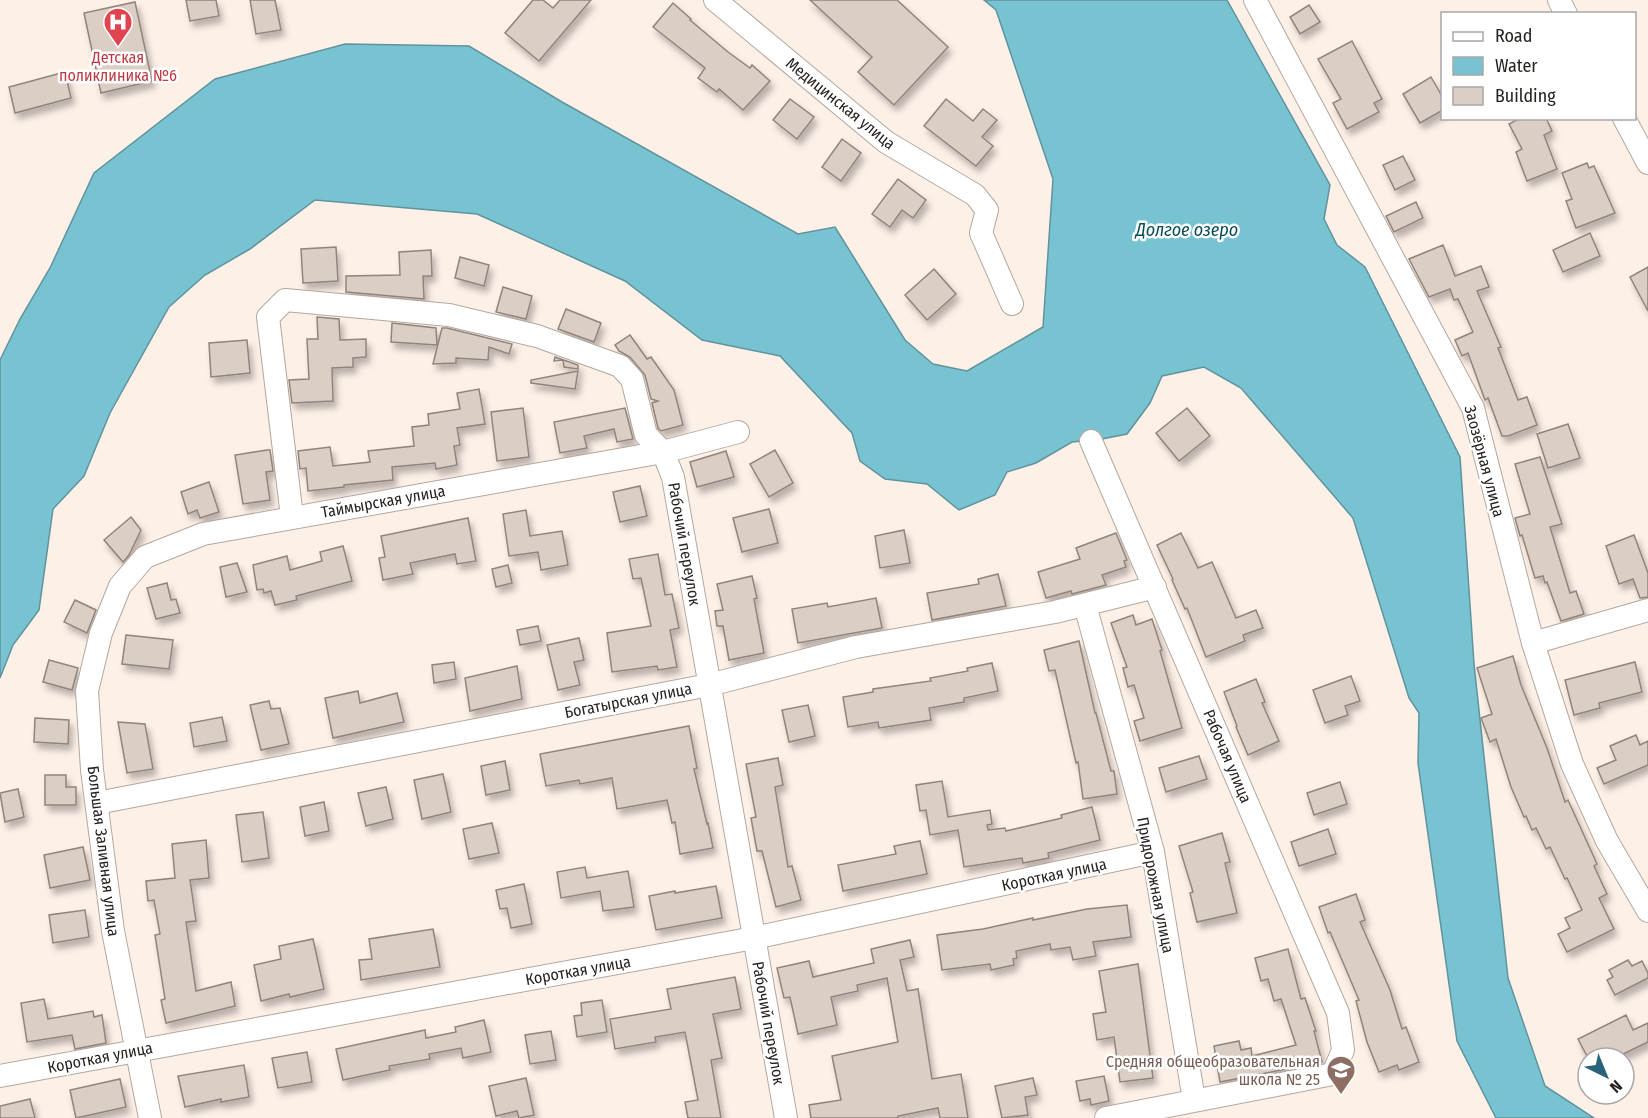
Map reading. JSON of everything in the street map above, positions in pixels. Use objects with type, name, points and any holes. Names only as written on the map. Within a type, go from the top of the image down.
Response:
[{"type":"street","name":"Медицинская улица","points":[[716,0],[886,142],[975,195],[987,210],[981,233],[1012,304]]},
{"type":"street","name":"Заозёрная улица","points":[[1255,0],[1473,408],[1533,643],[1572,764],[1607,841],[1648,911]]},
{"type":"street","points":[[1625,120],[1648,163]]},
{"type":"street","name":"Рабочий переулок","points":[[292,517],[268,317],[285,300],[449,315],[537,336],[620,366],[632,379],[646,435],[663,452],[673,477],[786,1118]]},
{"type":"street","name":"Таймырская улица","points":[[120,586],[145,557],[203,534],[663,452],[738,432]]},
{"type":"street","name":"Рабочая улица","points":[[1091,441],[1338,1013],[1343,1050],[1333,1074],[1194,1100]]},
{"type":"street","name":"Большая Заливная улица","points":[[120,586],[101,633],[87,691],[92,770],[113,931],[150,1118]]},
{"type":"street","name":"Богатырская улица","points":[[97,802],[709,685],[856,647],[1055,612],[1155,587]]},
{"type":"street","name":"Придорожная улица","points":[[1085,605],[1153,852],[1194,1100]]},
{"type":"street","points":[[1533,643],[1648,610]]},
{"type":"street","name":"Короткая улица","points":[[0,1076],[754,938],[1153,852]]},
{"type":"street","points":[[1106,1118],[1194,1100]]},
{"type":"water","name":"Долгое озеро","points":[[984,0],[1227,0],[1330,185],[1324,219],[1337,245],[1365,267],[1460,457],[1474,664],[1508,978],[1545,1086],[1594,1118],[1496,1118],[1457,1041],[1418,763],[1419,713],[1409,698],[1353,518],[1241,388],[1204,367],[1162,376],[1150,403],[1127,434],[1072,442],[1036,463],[1007,472],[995,495],[959,510],[927,484],[885,479],[860,461],[852,433],[780,356],[702,340],[625,281],[477,214],[315,200],[250,249],[205,275],[169,307],[110,413],[84,476],[53,509],[39,610],[13,645],[0,678],[0,360],[20,319],[50,268],[94,173],[215,79],[345,44],[469,46],[562,102],[798,234],[835,227],[905,340],[933,364],[967,371],[1043,327],[1053,179],[996,10]]},
{"type":"building","points":[[186,0],[216,0],[219,16],[190,21]]},
{"type":"building","points":[[250,0],[275,0],[281,30],[256,34]]},
{"type":"building","points":[[533,0],[543,0],[553,8],[560,0],[591,0],[539,61],[505,33]]},
{"type":"building","points":[[810,0],[897,0],[948,47],[894,105],[858,72],[872,57]]},
{"type":"building","name":"Детская поликлиника №6","points":[[135,2],[152,81],[101,93],[84,13]]},
{"type":"building","points":[[673,3],[728,52],[750,68],[752,65],[770,81],[743,110],[719,89],[717,92],[698,78],[705,68],[653,27]]},
{"type":"building","points":[[1309,5],[1320,22],[1300,34],[1290,17]]},
{"type":"building","points":[[1352,41],[1382,99],[1374,103],[1379,112],[1347,129],[1333,103],[1341,99],[1318,59]]},
{"type":"building","points":[[65,72],[71,98],[15,113],[9,87]]},
{"type":"building","points":[[1431,77],[1441,94],[1441,111],[1420,123],[1403,94]]},
{"type":"building","points":[[790,99],[814,117],[797,139],[773,120]]},
{"type":"building","points":[[946,99],[973,121],[983,109],[997,120],[982,137],[993,146],[976,166],[924,126]]},
{"type":"building","points":[[1516,120],[1547,120],[1552,131],[1544,135],[1557,169],[1527,181],[1516,152],[1522,149],[1509,124]]},
{"type":"building","points":[[842,139],[861,153],[841,181],[822,167]]},
{"type":"building","points":[[1403,156],[1415,180],[1395,190],[1383,165]]},
{"type":"building","points":[[1587,163],[1589,168],[1594,166],[1615,213],[1576,228],[1566,201],[1572,199],[1562,173]]},
{"type":"building","points":[[898,179],[926,200],[913,218],[902,210],[890,227],[872,214]]},
{"type":"building","points":[[1416,202],[1423,218],[1394,232],[1386,216]]},
{"type":"building","points":[[1590,233],[1600,256],[1563,272],[1553,250]]},
{"type":"building","points":[[1443,245],[1455,276],[1481,266],[1489,287],[1477,291],[1501,347],[1498,348],[1518,400],[1527,397],[1537,425],[1502,436],[1488,398],[1485,400],[1468,353],[1462,356],[1455,340],[1473,332],[1458,299],[1454,300],[1450,289],[1429,297],[1409,259]]},
{"type":"building","points":[[336,247],[338,281],[303,283],[301,249]]},
{"type":"building","points":[[431,250],[432,276],[423,276],[424,299],[346,292],[346,276],[400,275],[399,252]]},
{"type":"building","points":[[460,257],[489,265],[484,286],[455,278]]},
{"type":"building","points":[[1648,267],[1648,311],[1630,277]]},
{"type":"building","points":[[934,269],[956,294],[927,320],[905,295]]},
{"type":"building","points":[[503,287],[532,296],[526,319],[496,312]]},
{"type":"building","points":[[566,309],[601,323],[594,342],[558,329]]},
{"type":"building","points":[[317,317],[339,319],[340,340],[366,339],[366,357],[353,358],[353,367],[332,368],[333,401],[292,403],[289,380],[309,379],[307,339],[318,339]]},
{"type":"building","points":[[392,323],[436,328],[437,345],[391,342]]},
{"type":"building","points":[[442,328],[512,344],[509,354],[489,347],[488,360],[456,358],[456,363],[433,364]]},
{"type":"building","points":[[630,335],[647,359],[651,357],[674,390],[683,425],[661,431],[658,428],[652,403],[658,401],[651,399],[645,375],[630,357],[619,351],[615,345]]},
{"type":"building","points":[[247,340],[250,373],[211,377],[209,343]]},
{"type":"building","points":[[555,357],[578,365],[578,369],[564,367],[563,360],[554,361]]},
{"type":"building","points":[[578,371],[575,389],[531,383],[531,380]]},
{"type":"building","points":[[479,389],[485,424],[457,428],[460,445],[454,446],[457,465],[436,469],[435,463],[392,467],[393,480],[308,491],[306,468],[300,469],[298,451],[330,447],[333,466],[370,462],[368,451],[414,446],[412,427],[429,425],[428,414],[460,409],[457,393]]},
{"type":"building","points":[[523,408],[529,457],[497,461],[491,412]]},
{"type":"building","points":[[625,408],[633,439],[617,442],[614,429],[584,436],[587,448],[560,453],[554,422]]},
{"type":"building","points":[[1187,408],[1210,436],[1179,461],[1156,433]]},
{"type":"building","points":[[1568,424],[1580,458],[1548,468],[1537,434]]},
{"type":"building","points":[[270,450],[273,471],[266,472],[270,500],[243,504],[235,455]]},
{"type":"building","points":[[775,450],[793,483],[769,497],[750,464]]},
{"type":"building","points":[[726,451],[734,477],[697,487],[690,462]]},
{"type":"building","points":[[1540,457],[1562,524],[1550,527],[1570,593],[1576,591],[1584,614],[1561,621],[1547,582],[1545,583],[1543,576],[1535,578],[1515,518],[1530,514],[1515,464]]},
{"type":"building","points":[[209,482],[219,512],[200,518],[197,510],[188,514],[181,492]]},
{"type":"building","points":[[640,486],[647,516],[620,522],[613,492]]},
{"type":"building","points":[[769,509],[778,543],[742,552],[733,518]]},
{"type":"building","points":[[526,510],[530,536],[562,531],[568,565],[541,570],[538,552],[509,556],[503,514]]},
{"type":"building","points":[[131,517],[141,530],[123,562],[104,540]]},
{"type":"building","points":[[468,518],[476,561],[457,564],[455,554],[410,563],[413,574],[383,580],[379,558],[385,557],[381,536]]},
{"type":"building","points":[[904,530],[910,563],[880,568],[875,536]]},
{"type":"building","points":[[1116,533],[1127,560],[1124,561],[1126,567],[1102,575],[1106,585],[1046,598],[1038,572],[1080,559],[1076,548]]},
{"type":"building","points":[[1181,533],[1198,568],[1212,562],[1236,618],[1256,610],[1263,628],[1243,635],[1245,641],[1206,657],[1187,608],[1185,609],[1157,545]]},
{"type":"building","points":[[1634,535],[1648,573],[1648,597],[1640,598],[1633,579],[1619,584],[1606,546]]},
{"type":"building","points":[[343,546],[352,581],[296,596],[297,600],[275,605],[271,591],[264,593],[263,589],[257,590],[253,565],[287,556],[290,570],[322,561],[320,552]]},
{"type":"building","points":[[658,554],[665,595],[672,594],[679,628],[670,630],[677,667],[658,670],[657,666],[612,672],[607,633],[651,626],[641,578],[633,579],[629,559]]},
{"type":"building","points":[[237,563],[247,592],[226,597],[220,567]]},
{"type":"building","points":[[508,565],[512,583],[496,587],[492,569]]},
{"type":"building","points":[[998,574],[1006,606],[932,620],[927,593],[979,584],[978,579]]},
{"type":"building","points":[[752,576],[764,653],[729,660],[723,626],[717,626],[715,611],[723,610],[717,584]]},
{"type":"building","points":[[167,583],[171,600],[176,599],[180,613],[156,619],[147,588]]},
{"type":"building","points":[[876,598],[882,628],[798,643],[792,609],[827,603],[828,607]]},
{"type":"building","points":[[75,600],[96,610],[87,633],[64,622]]},
{"type":"building","points":[[1133,615],[1136,625],[1152,619],[1182,728],[1140,741],[1134,721],[1144,718],[1134,685],[1128,687],[1123,668],[1127,667],[1111,623]]},
{"type":"building","points":[[538,626],[541,641],[520,645],[517,630]]},
{"type":"building","points":[[126,635],[173,640],[169,669],[122,664]]},
{"type":"building","points":[[579,638],[584,660],[574,662],[580,685],[558,690],[547,645]]},
{"type":"building","points":[[1079,641],[1095,713],[1111,771],[1114,771],[1117,794],[1083,799],[1078,762],[1076,763],[1055,670],[1049,671],[1044,650]]},
{"type":"building","points":[[1513,656],[1521,685],[1547,748],[1565,802],[1568,800],[1597,864],[1594,866],[1607,894],[1599,898],[1614,929],[1567,952],[1558,934],[1570,928],[1565,918],[1582,910],[1550,847],[1546,849],[1536,828],[1532,830],[1526,816],[1524,817],[1511,787],[1496,739],[1490,742],[1481,718],[1492,714],[1477,668]]},
{"type":"building","points":[[49,660],[78,668],[72,690],[43,682]]},
{"type":"building","points":[[454,662],[456,679],[434,683],[432,665]]},
{"type":"building","points":[[1635,662],[1642,692],[1599,703],[1600,708],[1574,715],[1565,680]]},
{"type":"building","points":[[992,663],[998,691],[964,698],[964,702],[929,708],[931,720],[879,728],[878,722],[848,727],[843,697],[873,692],[873,689],[931,681],[930,678],[968,671],[967,668]]},
{"type":"building","points":[[517,666],[522,699],[470,711],[465,678]]},
{"type":"building","points":[[1351,676],[1360,701],[1345,706],[1348,715],[1325,723],[1313,690]]},
{"type":"building","points":[[1256,679],[1265,702],[1262,703],[1279,741],[1248,755],[1224,692]]},
{"type":"building","points":[[358,691],[360,703],[397,693],[404,722],[333,738],[325,698]]},
{"type":"building","points":[[269,701],[271,709],[280,708],[289,744],[261,750],[250,705]]},
{"type":"building","points":[[808,705],[815,736],[789,742],[782,710]]},
{"type":"building","points":[[222,717],[227,741],[194,747],[190,723]]},
{"type":"building","points":[[35,718],[69,720],[68,744],[34,742]]},
{"type":"building","points":[[118,722],[145,724],[153,769],[127,773]]},
{"type":"building","points":[[689,726],[697,768],[694,769],[713,848],[680,854],[675,822],[672,823],[667,800],[617,809],[612,778],[580,784],[579,780],[546,786],[540,754]]},
{"type":"building","points":[[1636,735],[1640,745],[1648,741],[1648,765],[1604,784],[1597,768],[1616,760],[1610,746]]},
{"type":"building","points":[[1199,756],[1207,779],[1166,792],[1159,768]]},
{"type":"building","points":[[778,758],[783,785],[775,787],[788,867],[792,866],[801,900],[776,907],[762,851],[757,851],[751,818],[756,817],[746,764]]},
{"type":"building","points":[[505,761],[510,790],[486,795],[481,766]]},
{"type":"building","points":[[443,774],[451,812],[422,819],[414,780]]},
{"type":"building","points":[[45,775],[66,775],[66,787],[76,787],[76,805],[45,805]]},
{"type":"building","points":[[942,781],[948,817],[990,810],[992,824],[987,825],[988,830],[1005,828],[1006,831],[1062,818],[1061,815],[1092,807],[1100,840],[1048,853],[1049,858],[1023,863],[1022,858],[964,867],[958,830],[930,835],[926,810],[920,811],[916,785]]},
{"type":"building","points":[[1340,782],[1347,804],[1314,815],[1307,793]]},
{"type":"building","points":[[386,787],[393,819],[366,826],[358,793]]},
{"type":"building","points":[[18,789],[24,817],[5,822],[0,793]]},
{"type":"building","points":[[324,802],[329,831],[305,836],[300,807]]},
{"type":"building","points":[[263,812],[269,858],[242,862],[236,815]]},
{"type":"building","points":[[492,823],[499,853],[469,859],[463,829]]},
{"type":"building","points":[[1328,829],[1336,854],[1299,866],[1291,842]]},
{"type":"building","points":[[1222,833],[1230,862],[1225,863],[1237,913],[1197,922],[1190,893],[1193,892],[1179,846]]},
{"type":"building","points":[[206,840],[209,878],[190,880],[196,921],[186,922],[196,991],[231,982],[235,1006],[166,1023],[161,1000],[165,999],[155,935],[160,934],[154,900],[148,901],[146,881],[175,878],[172,844]]},
{"type":"building","points":[[920,841],[927,874],[843,891],[838,865],[896,854],[894,846]]},
{"type":"building","points":[[83,847],[90,880],[50,888],[44,855]]},
{"type":"building","points":[[585,867],[587,878],[628,871],[634,907],[603,911],[600,891],[561,898],[557,872]]},
{"type":"building","points":[[524,884],[532,924],[511,928],[507,908],[500,909],[496,890]]},
{"type":"building","points":[[716,886],[722,918],[656,930],[649,896]]},
{"type":"building","points":[[1356,894],[1365,920],[1360,922],[1390,990],[1402,1029],[1406,1027],[1419,1062],[1399,1070],[1397,1065],[1379,1072],[1367,1042],[1356,1001],[1359,1000],[1330,932],[1328,933],[1319,907]]},
{"type":"building","points":[[1127,905],[1131,937],[1093,942],[1096,956],[1073,960],[1070,947],[1051,950],[1050,944],[1016,951],[1017,958],[1013,959],[1014,965],[991,970],[990,964],[942,970],[937,935],[983,929],[1087,909]]},
{"type":"building","points":[[85,910],[89,937],[53,943],[49,915]]},
{"type":"building","points":[[433,929],[440,967],[361,980],[359,960],[372,959],[369,939]]},
{"type":"building","points":[[313,939],[324,989],[261,1001],[254,965],[281,959],[279,946]]},
{"type":"building","points":[[910,940],[914,957],[900,960],[907,991],[918,989],[932,1079],[961,1074],[968,1118],[940,1118],[938,1108],[898,1116],[898,1118],[811,1118],[809,1105],[841,1100],[832,1056],[898,1042],[887,978],[857,985],[858,991],[831,997],[837,1025],[798,1034],[790,997],[784,998],[777,968],[809,961],[813,977],[874,963],[871,949]]},
{"type":"building","points":[[1288,949],[1301,999],[1305,998],[1316,1031],[1314,1031],[1322,1062],[1220,1082],[1214,1046],[1239,1041],[1241,1050],[1251,1048],[1252,1056],[1296,1045],[1281,999],[1274,1001],[1268,979],[1261,981],[1255,958]]},
{"type":"building","points":[[1628,960],[1632,966],[1642,961],[1648,978],[1615,995],[1607,980],[1613,977],[1609,970]]},
{"type":"building","points":[[1138,964],[1153,1078],[1120,1082],[1114,1037],[1097,1040],[1093,1014],[1106,1012],[1099,971]]},
{"type":"building","points":[[735,977],[741,1009],[713,1014],[722,1058],[711,1060],[721,1118],[688,1118],[685,1102],[698,1100],[685,1032],[655,1037],[656,1042],[615,1049],[610,1019],[671,1009],[667,989]]},
{"type":"building","points":[[44,999],[48,1019],[93,1011],[94,1017],[102,1015],[106,1043],[75,1049],[72,1035],[27,1042],[21,1003]]},
{"type":"building","points":[[602,1000],[607,1032],[577,1037],[574,1016],[582,1015],[581,1003]]},
{"type":"building","points":[[1626,1015],[1633,1030],[1648,1023],[1648,1042],[1636,1048],[1636,1046],[1582,1046],[1578,1039]]},
{"type":"building","points":[[484,1020],[491,1052],[463,1058],[461,1048],[429,1054],[430,1059],[389,1066],[390,1070],[343,1080],[336,1049],[425,1030],[426,1038],[456,1032],[455,1027]]},
{"type":"building","points":[[551,1031],[556,1060],[530,1064],[525,1035]]},
{"type":"building","points":[[307,1052],[312,1082],[278,1088],[272,1058]]},
{"type":"building","points":[[244,1065],[249,1097],[221,1102],[221,1099],[185,1107],[178,1076]]},
{"type":"building","points":[[1104,1076],[1109,1101],[1091,1105],[1090,1099],[1080,1101],[1076,1081]]},
{"type":"building","points":[[526,1078],[534,1115],[519,1118],[517,1111],[496,1116],[489,1086]]},
{"type":"building","points":[[1033,1078],[1037,1095],[1025,1097],[1028,1115],[1002,1118],[995,1086]]},
{"type":"building","points":[[120,1079],[126,1107],[76,1118],[70,1090]]},
{"type":"building","points":[[30,1099],[35,1118],[0,1118],[0,1106]]},
{"type":"place","name":"Детская поликлиника №6","points":[[118,48]]},
{"type":"place","name":"Средняя общеобразовательная школа № 25","points":[[1341,1096]]}]
